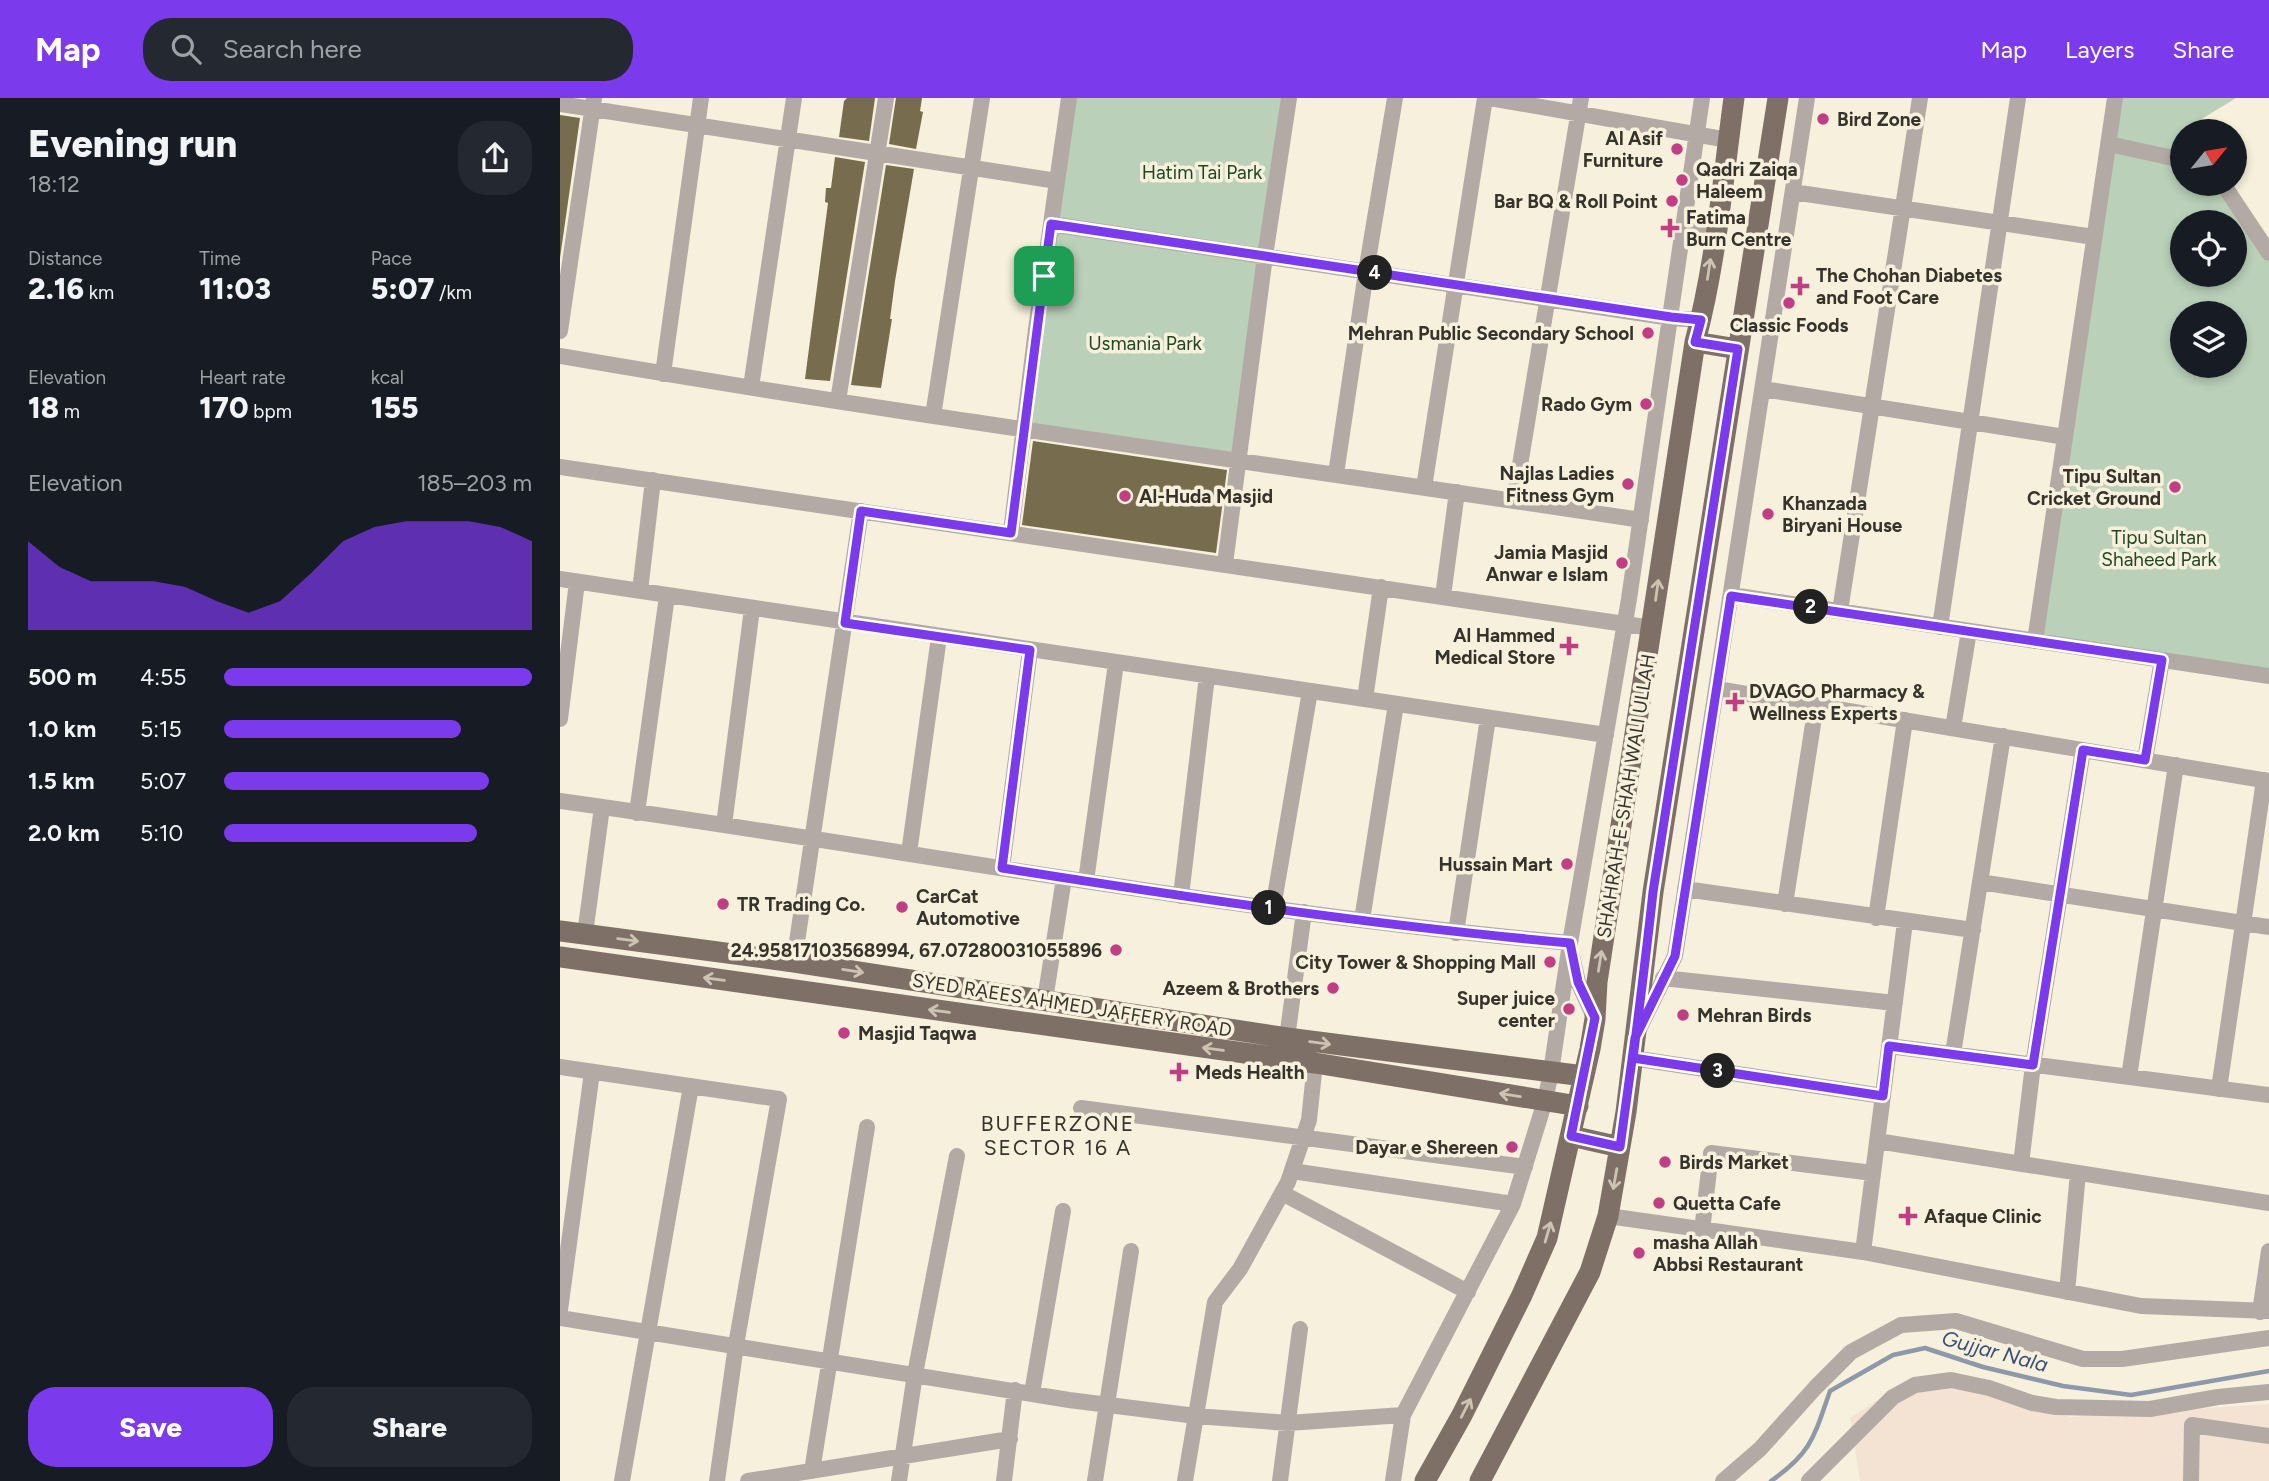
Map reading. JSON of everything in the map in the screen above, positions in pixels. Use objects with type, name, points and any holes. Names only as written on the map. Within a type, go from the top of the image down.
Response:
[{"type":"main road","name":"SHAHRAH-E-SHAH WALI ULLAH","points":[[1429,1474],[1510,1319],[1547,1238],[1578,1106],[1595,1018],[1597,982],[1734,98]]},
{"type":"main road","points":[[1482,1481],[1590,1272],[1608,1216],[1634,1048],[1653,892],[1777,98]]},
{"type":"main road","points":[[1695,342],[1738,349]]},
{"type":"main road","name":"SYED RAEES AHMED JAFFERY ROAD","points":[[560,931],[794,962],[1287,1038],[1584,1076]]},
{"type":"main road","name":"SYED RAEES AHMED JAFFERY ROAD","points":[[560,957],[1315,1063],[1578,1106]]},
{"type":"main road","points":[[1571,1136],[1620,1147]]},
{"type":"street","points":[[663,374],[701,98]]},
{"type":"street","points":[[751,387],[794,98]]},
{"type":"street","points":[[838,401],[886,98]]},
{"type":"street","points":[[933,416],[982,98]]},
{"type":"street","points":[[1011,533],[1069,98]]},
{"type":"street","points":[[1225,564],[1265,256],[1289,98]]},
{"type":"street","points":[[1335,474],[1395,98]]},
{"type":"street","points":[[1424,487],[1485,98]]},
{"type":"street","points":[[1490,98],[1579,106],[1728,140]]},
{"type":"street","points":[[1393,1481],[1403,1415],[1513,1204],[1545,1101],[1641,520],[1702,98]]},
{"type":"street","points":[[1807,98],[1675,956],[1634,1048],[1883,1096]]},
{"type":"street","points":[[1840,611],[1920,98]]},
{"type":"street","points":[[1940,627],[2018,98]]},
{"type":"street","points":[[2035,641],[2115,98]]},
{"type":"street","points":[[560,104],[594,104],[697,126],[1057,181]]},
{"type":"street","points":[[560,331],[594,104]]},
{"type":"street","points":[[1514,501],[1579,106]]},
{"type":"street","points":[[2109,144],[2170,157]]},
{"type":"street","points":[[1793,192],[2094,237]]},
{"type":"street","points":[[2231,196],[2269,253]]},
{"type":"street","points":[[1051,224],[1701,320]]},
{"type":"street","points":[[1684,230],[1715,234]]},
{"type":"street","points":[[560,356],[1023,430],[1641,520]]},
{"type":"street","points":[[1763,389],[2065,437]]},
{"type":"street","points":[[560,467],[1652,628]]},
{"type":"street","points":[[1647,478],[1674,482]]},
{"type":"street","points":[[640,591],[653,480]]},
{"type":"street","points":[[1443,596],[1457,492]]},
{"type":"street","points":[[794,962],[861,511]]},
{"type":"street","points":[[560,579],[1606,735]]},
{"type":"street","points":[[560,719],[577,582]]},
{"type":"street","points":[[1365,699],[1381,587]]},
{"type":"street","points":[[637,813],[667,596]]},
{"type":"street","points":[[1731,596],[2269,676]]},
{"type":"street","points":[[724,825],[752,609]]},
{"type":"street","points":[[1953,728],[1969,631]]},
{"type":"street","points":[[909,853],[939,637]]},
{"type":"street","points":[[1002,868],[1030,650]]},
{"type":"street","points":[[2145,760],[2162,660]]},
{"type":"street","points":[[1086,881],[1116,663]]},
{"type":"street","points":[[1181,896],[1207,676]]},
{"type":"street","points":[[1717,689],[2267,780],[2220,1089]]},
{"type":"street","points":[[1273,908],[1310,691]]},
{"type":"street","points":[[1362,920],[1396,704]]},
{"type":"street","points":[[1784,904],[1816,705]]},
{"type":"street","points":[[1455,933],[1489,718]]},
{"type":"street","points":[[1876,918],[1905,720]]},
{"type":"street","points":[[1953,1054],[2003,736]]},
{"type":"street","points":[[2021,1164],[2033,1065],[2083,750]]},
{"type":"street","points":[[2129,1077],[2176,765]]},
{"type":"street","points":[[560,801],[1181,896],[1455,933],[1570,943]]},
{"type":"street","points":[[585,934],[602,807]]},
{"type":"street","points":[[1045,1000],[1063,878]]},
{"type":"street","points":[[1980,882],[2269,928]]},
{"type":"street","points":[[1685,889],[1973,930]]},
{"type":"street","points":[[1287,1038],[1304,912]]},
{"type":"street","points":[[1864,1252],[1905,922]]},
{"type":"street","points":[[1570,943],[1578,982],[1595,1018]]},
{"type":"street","points":[[1663,978],[1895,1003]]},
{"type":"street","points":[[1889,1046],[2269,1095]]},
{"type":"street","points":[[1185,1481],[1215,1302],[1241,1269],[1292,1171],[1309,1120],[1315,1063]]},
{"type":"street","points":[[560,1067],[779,1099],[736,1345],[717,1481]]},
{"type":"street","points":[[560,1310],[592,1072]]},
{"type":"street","points":[[622,1481],[691,1086]]},
{"type":"street","points":[[1081,1108],[1525,1167]]},
{"type":"street","points":[[812,1471],[867,1127]]},
{"type":"street","points":[[1877,1141],[2269,1203]]},
{"type":"street","points":[[1702,1231],[1711,1153],[1873,1173]]},
{"type":"street","points":[[899,1481],[915,1374],[957,1156]]},
{"type":"street","points":[[1292,1171],[1513,1204]]},
{"type":"street","points":[[2067,1292],[2078,1173]]},
{"type":"street","points":[[1282,1193],[1468,1292]]},
{"type":"street","points":[[1032,1393],[1063,1211]]},
{"type":"street","points":[[1608,1216],[1864,1252],[2141,1306],[2265,1312],[2269,1251]]},
{"type":"street","points":[[1095,1481],[1131,1251]]},
{"type":"street","points":[[560,1318],[1108,1405],[1196,1416],[1288,1423],[1403,1415]]},
{"type":"street","points":[[1723,1481],[1760,1449],[1852,1352],[1901,1325],[1956,1321],[2083,1359],[2122,1359],[2269,1338]]},
{"type":"street","points":[[1280,1481],[1300,1329]]},
{"type":"street","points":[[1809,1481],[1894,1397],[1914,1385],[1951,1380],[1989,1388],[2032,1403],[2056,1407],[2150,1409],[2218,1397],[2269,1392]]},
{"type":"street","points":[[1004,1481],[1015,1390]]},
{"type":"street","points":[[2191,1481],[2192,1425],[2269,1436]]},
{"type":"street","points":[[748,1481],[1010,1439]]},
{"type":"shaded area","points":[[1914,1376],[2071,1417],[2269,1404],[2269,1481],[1860,1481],[1850,1418]]},
{"type":"green space","points":[[1069,98],[1289,98],[1239,460],[1023,430]]},
{"type":"green space","name":"Tipu Sultan Shaheed Park","points":[[2115,98],[2236,98],[2202,119],[2170,119],[2170,196],[2231,196],[2240,210],[2170,210],[2170,287],[2247,287],[2247,220],[2269,253],[2269,676],[2035,641]]},
{"type":"building","points":[[847,98],[875,98],[869,141],[839,137],[844,101]]},
{"type":"building","points":[[896,98],[922,98],[920,111],[923,112],[916,149],[889,144]]},
{"type":"building","points":[[560,115],[580,118],[560,258]]},
{"type":"building","points":[[835,157],[865,162],[830,381],[805,379],[828,203],[825,202],[826,188],[831,188]]},
{"type":"building","points":[[886,165],[914,169],[881,388],[851,385]]},
{"type":"building","name":"Al-Huda Masjid","points":[[1033,441],[1227,470],[1216,553],[1022,525]]},
{"type":"waterway","name":"Gujjar Nala","points":[[1771,1481],[1785,1471],[1810,1442],[1830,1391],[1893,1355],[1925,1348],[1983,1367],[2063,1386],[2131,1395],[2269,1371]]},
{"type":"place","name":"Bird Zone","points":[[1823,119]]},
{"type":"place","name":"Al Asif Furniture","points":[[1677,149]]},
{"type":"place","name":"Qadri Zaiqa Haleem","points":[[1682,180]]},
{"type":"place","name":"Bar BQ & Roll Point","points":[[1672,201]]},
{"type":"place","name":"Fatima Burn Centre","points":[[1670,228]]},
{"type":"place","name":"The Chohan Diabetes and Foot Care","points":[[1800,286]]},
{"type":"place","name":"Classic Foods","points":[[1789,303]]},
{"type":"place","name":"Mehran Public Secondary School","points":[[1648,333]]},
{"type":"place","name":"Rado Gym","points":[[1646,404]]},
{"type":"place","name":"Najlas Ladies Fitness Gym","points":[[1628,484]]},
{"type":"place","name":"Tipu Sultan Cricket Ground","points":[[2175,487]]},
{"type":"place","name":"Al-Huda Masjid","points":[[1125,496]]},
{"type":"place","name":"Khanzada Biryani House","points":[[1768,514]]},
{"type":"place","name":"Jamia Masjid Anwar e Islam","points":[[1622,563]]},
{"type":"place","name":"Al Hammed Medical Store","points":[[1569,646]]},
{"type":"place","name":"DVAGO Pharmacy & Wellness Experts","points":[[1735,702]]},
{"type":"place","name":"Hussain Mart","points":[[1567,864]]},
{"type":"place","name":"TR Trading Co.","points":[[723,904]]},
{"type":"place","name":"CarCat Automotive","points":[[902,907]]},
{"type":"place","name":"24.95817103568994, 67.07280031055896","points":[[1116,950]]},
{"type":"place","name":"City Tower & Shopping Mall","points":[[1550,962]]},
{"type":"place","name":"Azeem & Brothers","points":[[1333,988]]},
{"type":"place","name":"Super juice center","points":[[1569,1009]]},
{"type":"place","name":"Mehran Birds","points":[[1683,1015]]},
{"type":"place","name":"Masjid Taqwa","points":[[844,1033]]},
{"type":"place","name":"Meds Health","points":[[1179,1072]]},
{"type":"place","name":"Dayar e Shereen","points":[[1512,1147]]},
{"type":"place","name":"Birds Market","points":[[1665,1162]]},
{"type":"place","name":"Quetta Cafe","points":[[1659,1203]]},
{"type":"place","name":"Afaque Clinic","points":[[1908,1216]]},
{"type":"place","name":"masha Allah Abbsi Restaurant","points":[[1639,1253]]},
{"type":"district","name":"BUFFERZONE SECTOR 16 A","points":[[1058,1135]]},
{"type":"route","points":[[1044,276],[1011,533],[861,511],[845,623],[1030,650],[1002,868],[1181,896],[1455,933],[1570,943],[1578,982],[1595,1018],[1571,1136],[1620,1147],[1635,1038],[1675,956],[1731,596],[2162,660],[2145,760],[2083,750],[2033,1065],[1889,1046],[1883,1096],[1633,1058],[1635,1038],[1653,892],[1738,349],[1695,342],[1701,320],[1051,224],[1044,276]]},
{"type":"park label","name":"Hatim Tai Park","points":[[1202,172]]},
{"type":"park label","name":"Usmania Park","points":[[1145,343]]}]
